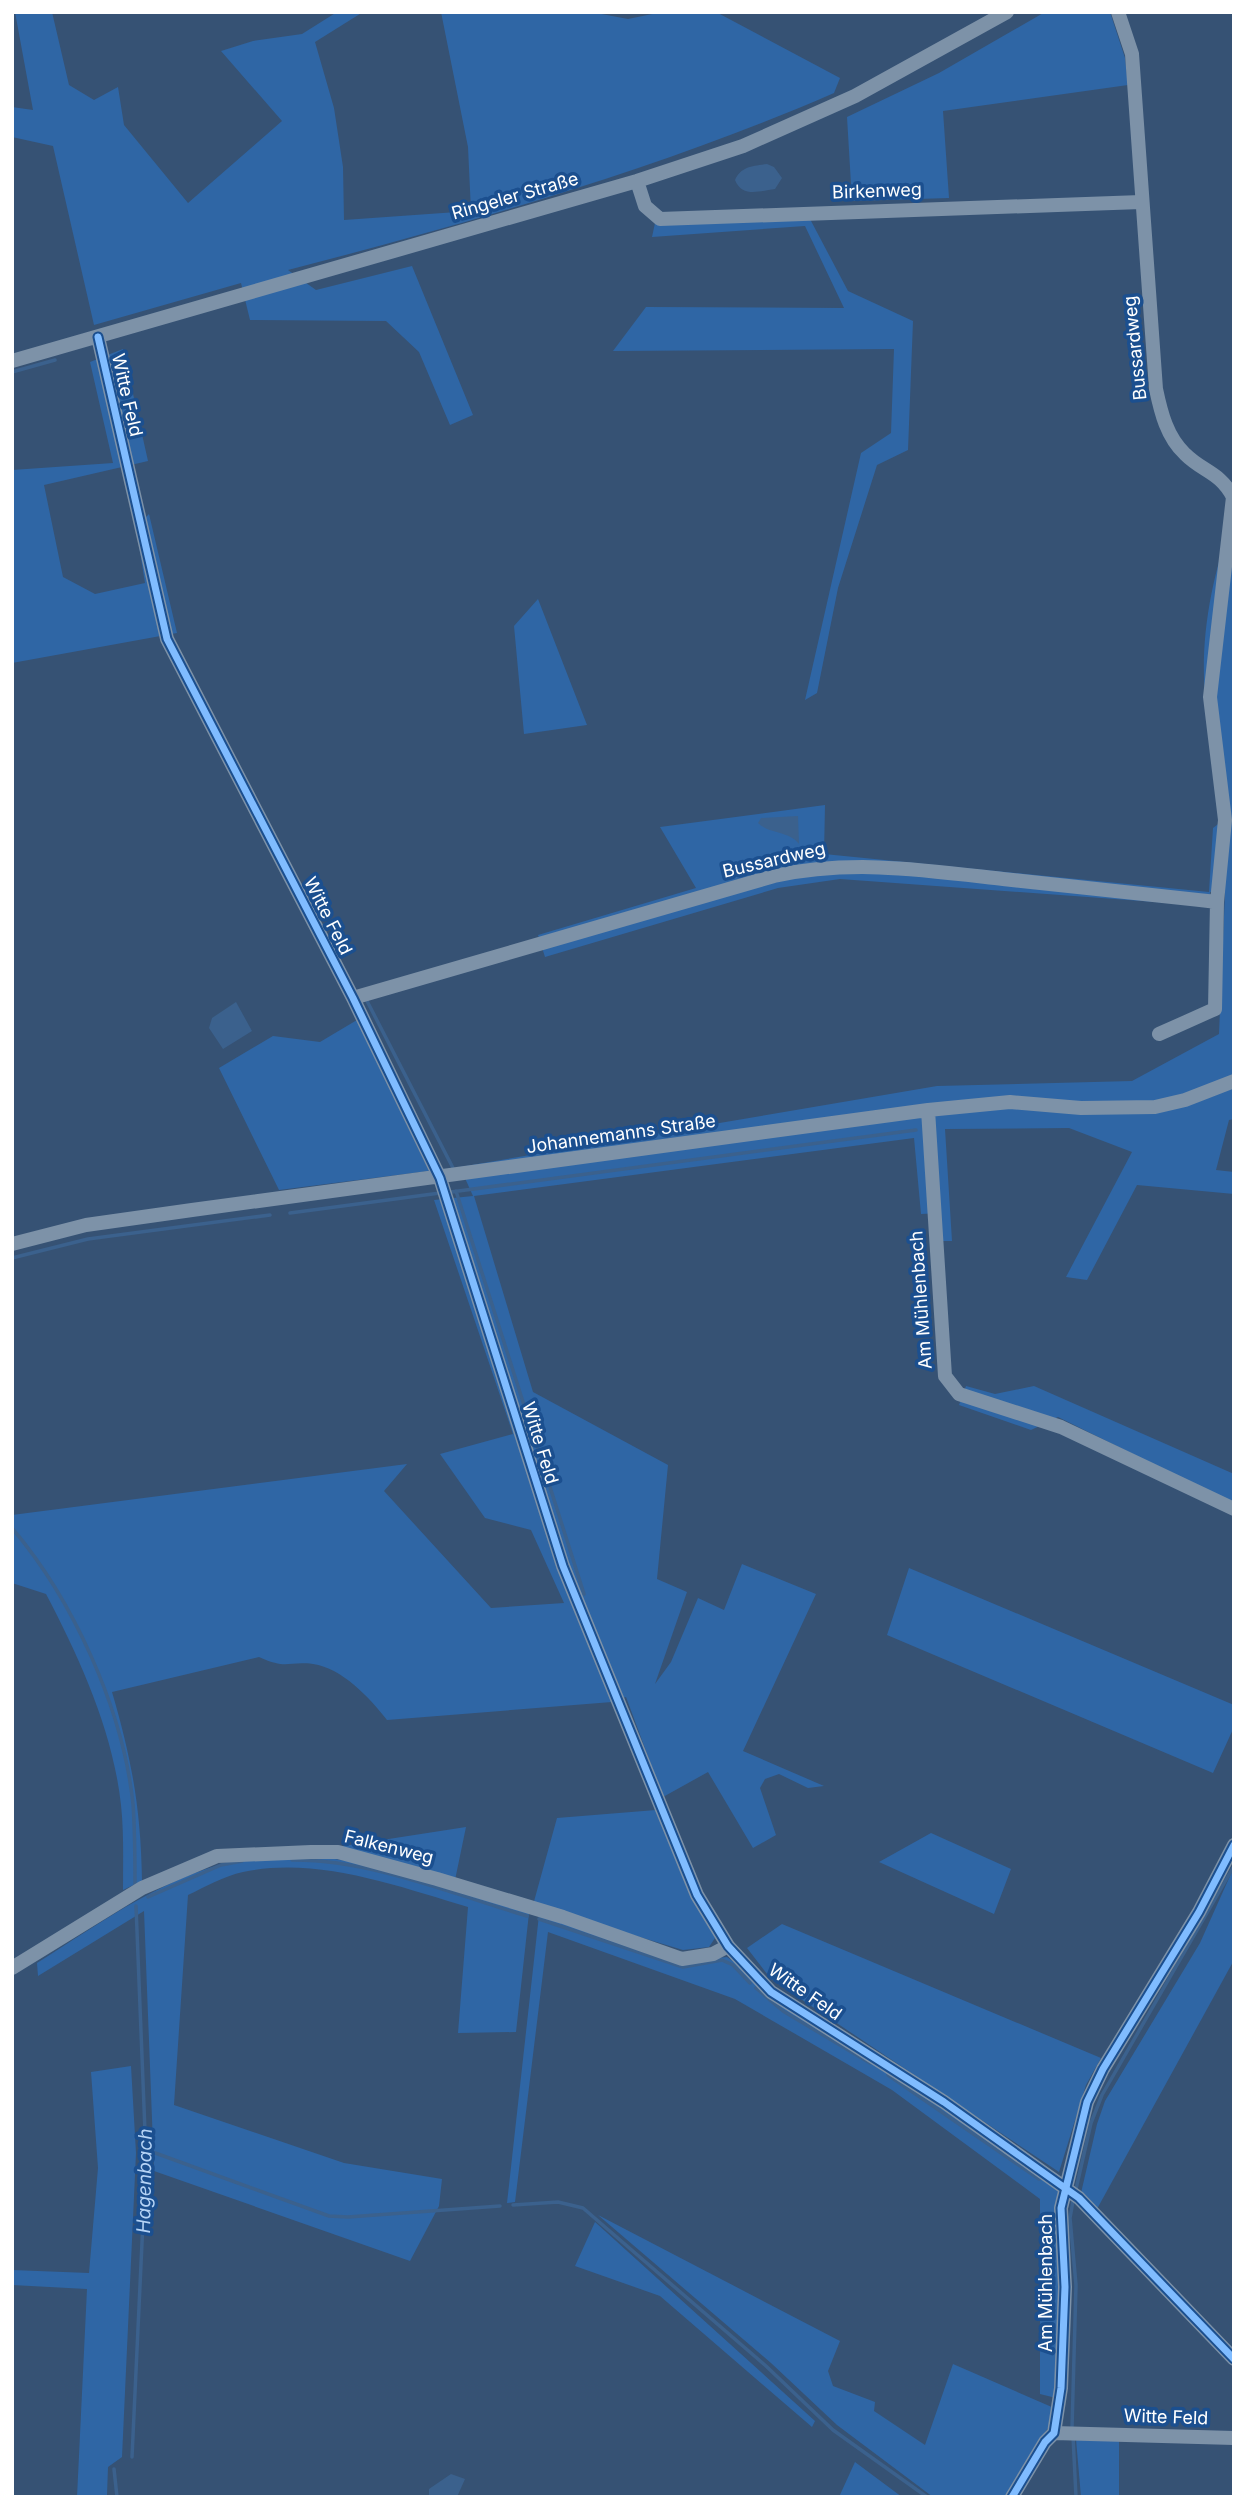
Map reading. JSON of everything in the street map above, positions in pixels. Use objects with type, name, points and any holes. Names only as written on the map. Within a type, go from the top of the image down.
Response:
[{"type":"street","name":"Ringeler Straße","points":[[12,361],[637,181],[743,146],[855,96],[1007,12]]},
{"type":"street","name":"Bussardweg","points":[[1118,12],[1132,54],[1156,389],[1162,415],[1172,437],[1186,455],[1224,480],[1233,497],[1210,697],[1225,820],[1217,902],[1215,1009],[1158,1034]]},
{"type":"street","name":"Birkenweg","points":[[637,181],[645,206],[660,219],[1141,202]]},
{"type":"street","name":"Witte Feld","points":[[98,337],[167,639],[354,998],[440,1178],[563,1566],[697,1895],[728,1946],[771,1992],[944,2102],[1065,2187],[1094,2212],[1234,2359]]},
{"type":"street","name":"Bussardweg","points":[[354,998],[774,876],[813,868],[840,865],[915,869],[1217,902]]},
{"type":"street","name":"Johannemanns Straße","points":[[12,1244],[100,1223],[928,1111],[1010,1102],[1081,1108],[1155,1107],[1185,1100],[1234,1081]]},
{"type":"street","name":"Am Mühlenbach","points":[[928,1111],[945,1376],[959,1394],[1061,1427],[1234,1509]]},
{"type":"street","name":"Am Mühlenbach","points":[[1066,2433],[1062,2375],[1065,2287],[1061,2208],[1087,2102],[1103,2069],[1199,1912],[1234,1845]]},
{"type":"street","name":"Falkenweg","points":[[12,1968],[142,1888],[217,1856],[311,1852],[338,1852],[437,1879],[563,1917],[682,1959],[713,1954],[728,1946]]},
{"type":"street","name":"Witte Feld","points":[[1066,2433],[1234,2438]]},
{"type":"street","points":[[1012,2497],[1045,2442],[1066,2433]]},
{"type":"shaded area","points":[[15,12],[52,12],[69,85],[94,100],[118,87],[124,125],[188,203],[282,121],[221,51],[253,41],[302,34],[337,12],[363,12],[315,42],[334,108],[343,167],[344,220],[471,211],[468,147],[441,12],[591,12],[628,19],[662,12],[716,12],[840,78],[834,93],[634,170],[426,233],[288,270],[316,290],[412,266],[473,415],[450,425],[419,352],[386,321],[250,320],[241,283],[94,325],[53,146],[12,137],[12,107],[33,110]]},
{"type":"shaded area","points":[[1045,12],[1110,12],[1125,58],[1128,85],[943,111],[949,198],[852,201],[847,117],[939,73]]},
{"type":"shaded area","points":[[767,164],[774,167],[782,178],[775,189],[752,192],[738,186],[735,180],[741,172]]},
{"type":"shaded area","points":[[810,219],[848,291],[913,321],[908,450],[877,465],[838,588],[817,693],[805,700],[861,453],[891,433],[894,349],[613,351],[646,307],[844,308],[805,226],[652,237],[655,223]]},
{"type":"shaded area","points":[[123,349],[148,461],[44,485],[63,577],[95,594],[145,583],[136,527],[149,514],[177,633],[12,663],[12,470],[113,463],[90,362]]},
{"type":"shaded area","points":[[1234,513],[1234,1119],[1229,1120],[1216,1170],[1234,1172],[1234,1194],[1137,1185],[1087,1280],[1066,1277],[1132,1152],[1069,1128],[945,1129],[952,1241],[942,1241],[941,1213],[921,1214],[914,1138],[474,1196],[533,1392],[668,1465],[657,1579],[687,1592],[655,1684],[671,1662],[698,1598],[724,1610],[742,1564],[816,1594],[743,1751],[824,1786],[808,1788],[779,1774],[765,1779],[760,1788],[776,1835],[753,1848],[708,1772],[663,1797],[626,1697],[612,1702],[387,1720],[364,1694],[334,1671],[313,1664],[282,1664],[259,1657],[112,1692],[125,1740],[140,1831],[142,1881],[123,1890],[121,1805],[111,1750],[83,1670],[46,1594],[12,1583],[12,1515],[407,1464],[384,1491],[491,1608],[564,1603],[531,1530],[485,1518],[440,1454],[513,1434],[434,1200],[473,1196],[460,1167],[937,1086],[1132,1081],[1219,1034],[1225,893],[1210,892],[1210,906],[840,879],[778,888],[545,957],[538,935],[696,888],[660,827],[825,805],[824,854],[1209,892],[1213,828],[1230,815],[1218,774],[1205,700],[1206,628],[1221,554]]},
{"type":"shaded area","points":[[538,599],[587,725],[524,734],[514,626]]},
{"type":"shaded area","points":[[798,816],[799,844],[790,837],[758,823],[761,818]]},
{"type":"shaded area","points":[[236,1002],[252,1031],[223,1049],[209,1028],[212,1018]]},
{"type":"shaded area","points":[[357,1020],[429,1171],[279,1190],[219,1068],[273,1036],[320,1042]]},
{"type":"shaded area","points":[[966,1386],[995,1394],[1034,1386],[1234,1474],[1234,1504],[1058,1417],[1031,1430],[959,1405]]},
{"type":"shaded area","points":[[909,1568],[1234,1705],[1234,1727],[1213,1773],[887,1635]]},
{"type":"shaded area","points":[[656,1810],[715,1938],[709,1947],[683,1950],[533,1905],[557,1818]]},
{"type":"shaded area","points":[[466,1827],[455,1880],[337,1847]]},
{"type":"shaded area","points":[[931,1833],[1011,1869],[994,1914],[879,1862]]},
{"type":"shaded area","points":[[251,1857],[335,1859],[363,1864],[529,1913],[516,2032],[458,2033],[468,1907],[385,1882],[299,1868],[243,1872],[188,1895],[174,2105],[344,2163],[442,2179],[439,2206],[410,2261],[154,2171],[144,1911],[38,1976],[37,1963],[139,1899],[193,1874]]},
{"type":"shaded area","points":[[1234,1867],[1234,1960],[1097,2209],[1081,2193],[1105,2101],[1200,1943]]},
{"type":"shaded area","points":[[539,1915],[682,1962],[727,1957],[1058,2191],[1062,2288],[1056,2398],[1040,2394],[1040,2199],[892,2090],[735,1999],[548,1932],[515,2202],[507,2203]]},
{"type":"shaded area","points":[[782,1924],[1101,2058],[1086,2085],[1059,2172],[771,1979],[747,1948]]},
{"type":"shaded area","points":[[131,2066],[136,2153],[122,2457],[108,2467],[107,2495],[77,2497],[87,2289],[12,2285],[12,2270],[89,2273],[98,2168],[91,2072]]},
{"type":"shaded area","points":[[598,2215],[840,2341],[828,2371],[833,2386],[875,2402],[874,2411],[925,2445],[953,2364],[1054,2408],[1051,2423],[1005,2497],[933,2497],[837,2425],[771,2363]]},
{"type":"shaded area","points":[[595,2222],[815,2421],[812,2427],[660,2296],[575,2266]]},
{"type":"shaded area","points":[[1076,2439],[1119,2441],[1119,2497],[1081,2497]]},
{"type":"shaded area","points":[[855,2462],[902,2497],[839,2497]]},
{"type":"shaded area","points":[[451,2474],[465,2479],[457,2497],[429,2497],[429,2489]]},
{"type":"waterway","points":[[12,372],[55,360]]},
{"type":"waterway","points":[[367,1001],[453,1168]]},
{"type":"waterway","points":[[451,1192],[916,1130]]},
{"type":"waterway","points":[[456,1191],[584,1594]]},
{"type":"waterway","points":[[290,1213],[440,1193]]},
{"type":"waterway","points":[[12,1258],[88,1239],[270,1215]]},
{"type":"waterway","name":"Hagenbach","points":[[12,1528],[55,1588],[92,1657],[106,1694],[118,1731],[133,1804],[135,1885]]},
{"type":"waterway","points":[[292,1860],[321,1861],[381,1871],[527,1916]]},
{"type":"waterway","points":[[148,1897],[221,1865],[242,1861]]},
{"type":"waterway","points":[[1076,2189],[1091,2123],[1102,2095],[1234,1866]]},
{"type":"waterway","name":"Hagenbach","points":[[132,2457],[146,2157],[136,1906]]},
{"type":"waterway","points":[[539,1919],[683,1967],[722,1960],[733,1965],[750,1983]]},
{"type":"waterway","points":[[756,1988],[783,2011],[870,2063]]},
{"type":"waterway","points":[[888,2075],[1039,2179]]},
{"type":"waterway","points":[[147,2150],[329,2216],[348,2217],[500,2206]]},
{"type":"waterway","points":[[1072,2428],[1076,2285],[1070,2218],[1073,2201]]},
{"type":"waterway","points":[[513,2205],[558,2202],[583,2208],[766,2366],[833,2430],[927,2497]]},
{"type":"waterway","points":[[1073,2436],[1076,2497]]},
{"type":"waterway","name":"Hagenbach","points":[[114,2469],[117,2497]]},
{"type":"cycle path","points":[[98,337],[167,639],[353,998],[440,1178],[563,1566],[697,1895],[728,1946],[771,1992],[944,2102],[1079,2198],[1234,2359]]},
{"type":"cycle path","points":[[1012,2497],[1045,2442],[1054,2433],[1061,2388],[1065,2287],[1061,2208],[1087,2102],[1103,2069],[1199,1912],[1234,1845]]}]
